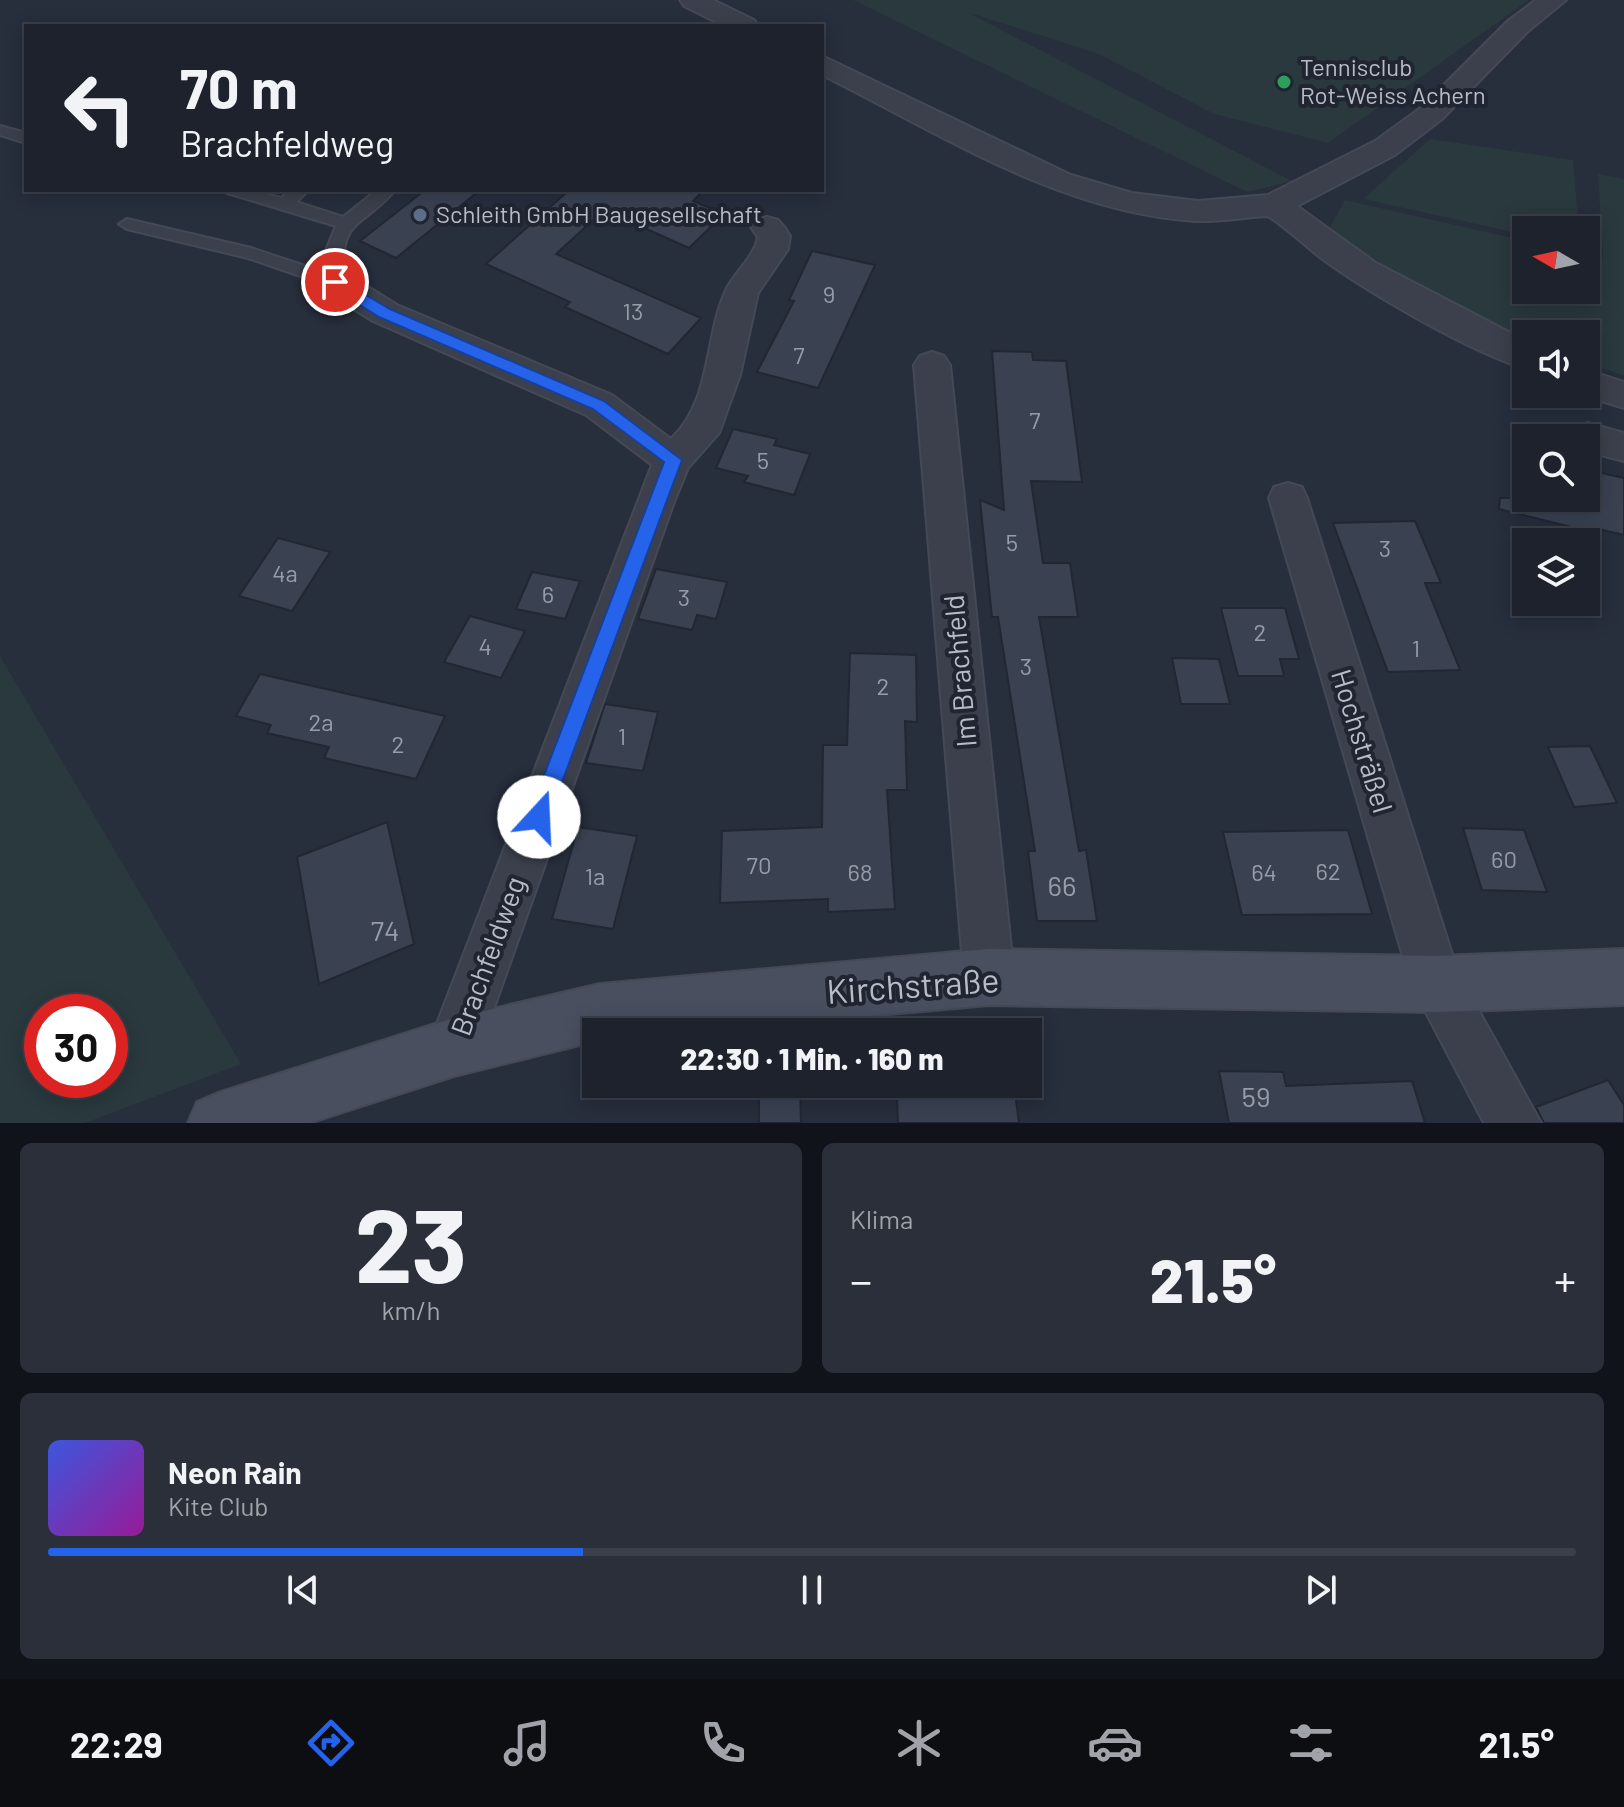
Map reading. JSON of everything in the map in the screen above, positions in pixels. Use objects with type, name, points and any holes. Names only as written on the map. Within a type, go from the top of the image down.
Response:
[{"type":"main road","name":"Kirchstraße","points":[[218,1123],[454,1047],[600,1012],[989,977],[1436,984],[1624,977]]},
{"type":"street","points":[[693,0],[741,24]]},
{"type":"street","points":[[824,65],[1060,182],[1131,203],[1198,211],[1274,205],[1385,148],[1432,113],[1518,26],[1552,1]]},
{"type":"street","points":[[1274,205],[1295,217],[1340,256],[1480,335],[1512,350]]},
{"type":"street","name":"Brachfeldweg","points":[[454,1047],[673,460],[701,433],[722,375],[742,291],[772,249],[774,236],[767,227]]},
{"type":"street","points":[[335,282],[385,313],[599,405],[673,460]]},
{"type":"street","name":"Im Brachfeld","points":[[932,365],[989,977]]},
{"type":"street","points":[[1600,387],[1624,395]]},
{"type":"street","points":[[1600,440],[1624,447]]},
{"type":"street","name":"Hochsträßel","points":[[1288,498],[1436,984],[1514,1123]]},
{"type":"lane","points":[[0,130],[24,137]]},
{"type":"lane","points":[[239,192],[345,223]]},
{"type":"lane","points":[[284,204],[299,192]]},
{"type":"lane","points":[[127,224],[251,253],[335,282],[334,241],[345,223],[384,192]]},
{"type":"shaded area","name":"Tennisclub Rot-Weiss Achern","points":[[853,0],[1529,0],[1328,143],[1214,114],[1099,54],[967,12],[1292,181],[1247,192]]},
{"type":"shaded area","points":[[1430,139],[1573,160],[1578,216],[1512,216],[1512,232],[1363,199]]},
{"type":"shaded area","points":[[1598,174],[1624,179],[1624,376],[1600,367],[1600,320],[1512,320],[1512,331],[1399,275],[1330,227],[1345,200],[1512,238],[1512,304],[1600,304],[1600,257],[1603,258]]},
{"type":"shaded area","points":[[0,656],[241,1064],[85,1123],[0,1123]]},
{"type":"building","points":[[422,192],[478,192],[396,258],[360,241]]},
{"type":"building","points":[[702,192],[693,201],[724,214],[689,248],[604,210],[556,254],[701,318],[668,354],[565,307],[570,302],[486,264],[566,193]]},
{"type":"building","points":[[812,251],[875,265],[818,388],[757,372],[794,301],[789,300]]},
{"type":"building","points":[[992,351],[1032,352],[1033,360],[1066,361],[1082,482],[1031,481],[1043,563],[1070,563],[1078,617],[1039,617],[1079,851],[1086,850],[1097,921],[1037,921],[1028,851],[1035,851],[998,617],[992,617],[980,500],[1004,510]]},
{"type":"building","points":[[733,429],[777,439],[774,445],[810,454],[794,495],[744,482],[748,476],[716,468]]},
{"type":"building","points":[[1600,473],[1624,478],[1624,535],[1600,528],[1575,528],[1499,509],[1500,498],[1512,498],[1512,512],[1600,512]]},
{"type":"building","points":[[1415,521],[1441,583],[1425,583],[1460,670],[1388,672],[1333,523]]},
{"type":"building","points":[[278,538],[330,552],[292,611],[239,596]]},
{"type":"building","points":[[656,569],[727,582],[716,619],[697,615],[692,630],[638,619]]},
{"type":"building","points":[[532,572],[580,581],[565,619],[516,609]]},
{"type":"building","points":[[1221,608],[1285,608],[1299,659],[1280,659],[1284,676],[1238,676]]},
{"type":"building","points":[[470,616],[525,631],[501,678],[444,662]]},
{"type":"building","points":[[850,653],[916,655],[917,722],[905,721],[907,790],[887,790],[895,909],[828,912],[828,899],[720,903],[722,831],[822,827],[823,745],[847,745]]},
{"type":"building","points":[[1172,658],[1219,659],[1230,704],[1181,704]]},
{"type":"building","points":[[260,674],[445,716],[416,779],[324,758],[329,747],[267,733],[271,725],[236,716]]},
{"type":"building","points":[[605,704],[658,712],[643,771],[586,763]]},
{"type":"building","points":[[1590,746],[1617,803],[1574,807],[1548,747]]},
{"type":"building","points":[[387,822],[414,944],[319,984],[297,857]]},
{"type":"building","points":[[578,827],[637,836],[613,929],[552,919]]},
{"type":"building","points":[[1463,828],[1524,830],[1547,892],[1482,890]]},
{"type":"building","points":[[1348,830],[1372,914],[1242,915],[1223,832]]},
{"type":"building","points":[[1219,1071],[1283,1072],[1286,1086],[1412,1081],[1425,1123],[1229,1123]]},
{"type":"building","points":[[1608,1080],[1624,1105],[1624,1123],[1544,1123],[1536,1107]]},
{"type":"building","points":[[759,1098],[800,1098],[801,1123],[759,1123]]},
{"type":"building","points":[[897,1098],[1016,1098],[1019,1123],[898,1123]]},
{"type":"place","name":"Tennisclub Rot-Weiss Achern","points":[[1284,82]]},
{"type":"place","name":"Schleith GmbH Baugesellschaft","points":[[420,215]]},
{"type":"route","points":[[335,282],[385,313],[599,405],[673,460],[539,817]]}]
